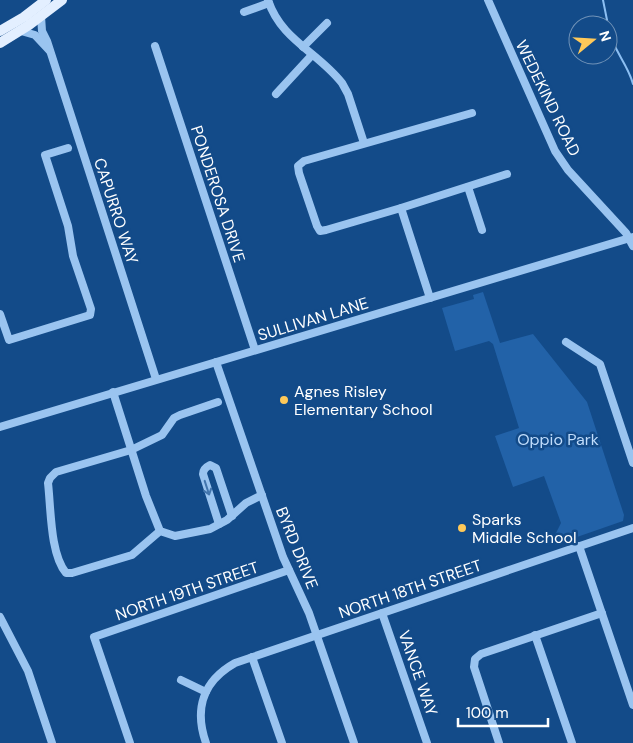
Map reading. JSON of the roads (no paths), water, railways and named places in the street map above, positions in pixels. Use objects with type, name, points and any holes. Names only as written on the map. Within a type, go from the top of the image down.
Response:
[{"type":"main road","points":[[2,38],[23,23],[24,17],[46,0]]},
{"type":"main road","points":[[2,38],[21,31],[62,0]]},
{"type":"street","name":"WEDEKIND ROAD","points":[[488,0],[555,151],[568,170],[631,238],[633,246]]},
{"type":"street","points":[[244,12],[269,2],[277,21],[342,83],[348,94],[364,143]]},
{"type":"street","name":"CAPURRO WAY","points":[[41,16],[42,31],[48,41],[49,50],[156,379]]},
{"type":"street","points":[[303,47],[326,23]]},
{"type":"street","points":[[21,31],[35,35],[49,50]]},
{"type":"street","name":"PONDEROSA DRIVE","points":[[155,46],[255,350]]},
{"type":"street","points":[[276,94],[312,54]]},
{"type":"street","points":[[472,113],[304,161],[298,166],[299,173],[320,230],[372,217],[506,174]]},
{"type":"street","points":[[0,314],[9,340],[90,315],[91,309],[73,256],[68,226],[45,155],[68,148]]},
{"type":"street","points":[[468,187],[482,230]]},
{"type":"street","points":[[401,208],[430,298]]},
{"type":"street","name":"SULLIVAN LANE","points":[[0,427],[631,238]]},
{"type":"street","points":[[566,342],[600,364],[633,463]]},
{"type":"street","name":"BYRD DRIVE","points":[[216,362],[289,570],[309,613],[354,743]]},
{"type":"street","points":[[113,392],[146,496],[160,531],[175,536],[182,536],[210,529],[262,495]]},
{"type":"street","points":[[160,531],[132,555],[72,574],[66,573],[58,560],[54,538],[48,483],[50,478],[56,472],[131,450],[162,435],[174,418],[218,402]]},
{"type":"street","points":[[219,524],[203,474],[204,469],[207,467],[216,468],[232,516]]},
{"type":"street","name":"NORTH 18TH STREET","points":[[206,692],[213,680],[227,668],[252,657],[633,528]]},
{"type":"street","points":[[579,546],[633,705]]},
{"type":"street","name":"NORTH 19TH STREET","points":[[130,743],[94,637],[289,570]]},
{"type":"street","name":"VANCE WAY","points":[[382,612],[427,743]]},
{"type":"street","points":[[500,743],[474,667],[478,656],[602,612]]},
{"type":"street","points":[[0,617],[28,671],[52,743]]},
{"type":"street","points":[[535,635],[572,743]]},
{"type":"street","points":[[252,657],[282,743]]},
{"type":"street","points":[[181,680],[206,692],[202,701],[200,719],[206,743]]},
{"type":"waterway","points":[[603,0],[606,15]]},
{"type":"waterway","points":[[618,51],[633,84]]},
{"type":"place","name":"Agnes Risley Elementary School","points":[[284,400]]},
{"type":"place","name":"Sparks Middle School","points":[[462,528]]},
{"type":"park label","name":"Oppio Park","points":[[558,439]]}]
